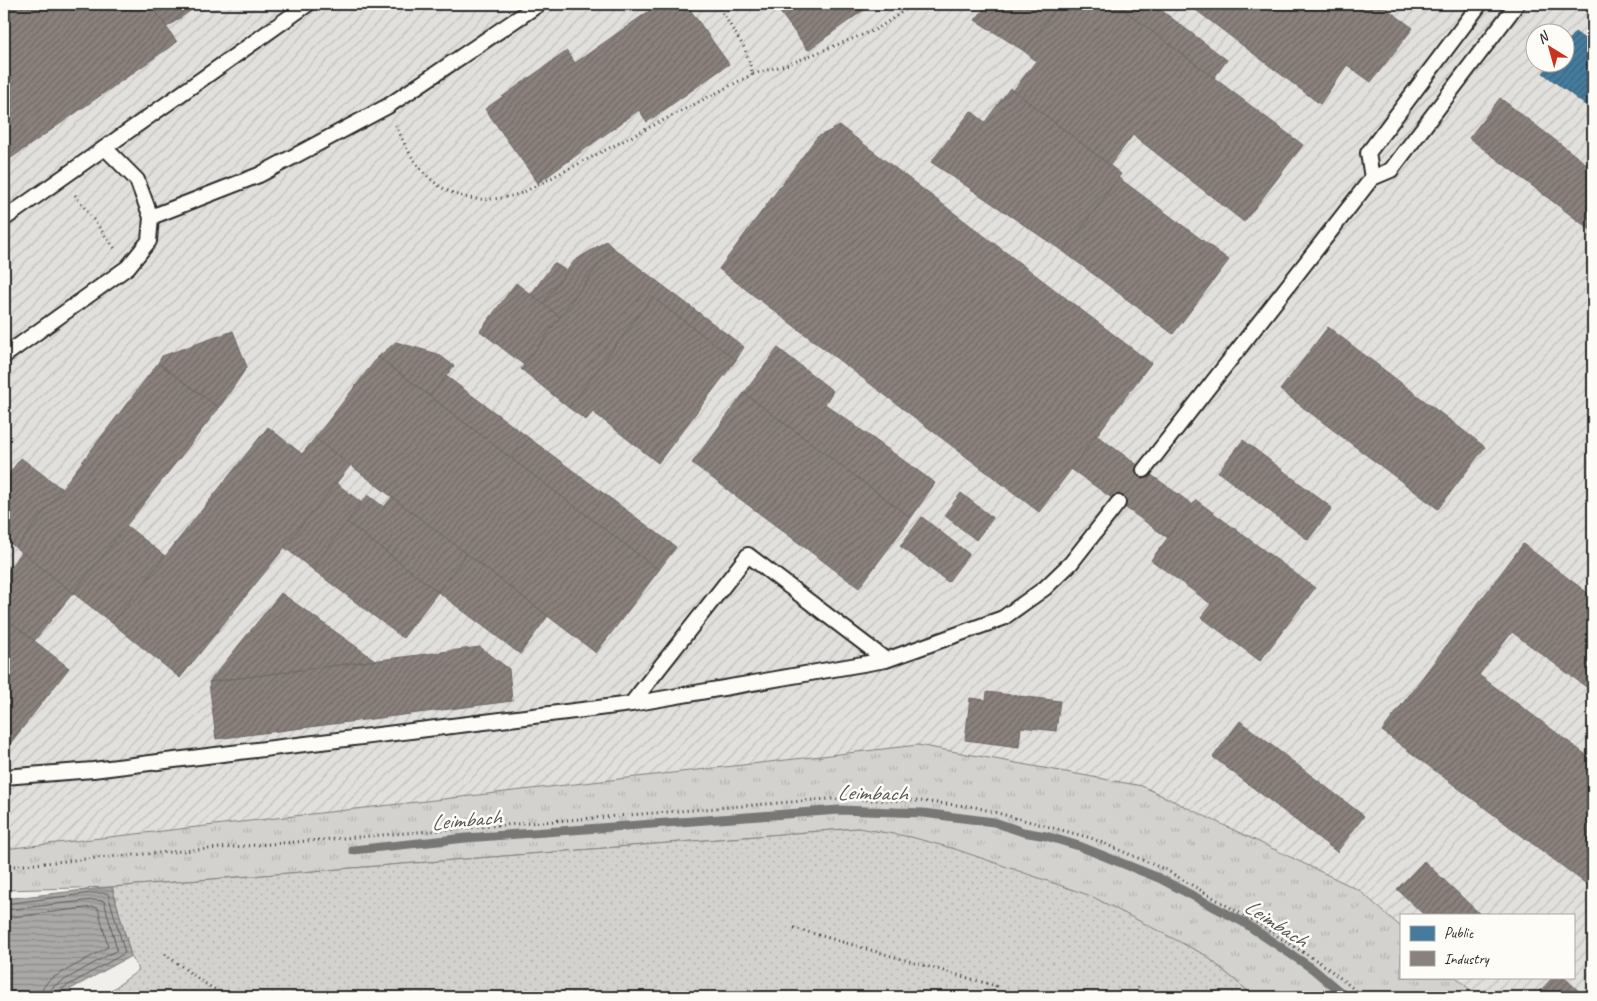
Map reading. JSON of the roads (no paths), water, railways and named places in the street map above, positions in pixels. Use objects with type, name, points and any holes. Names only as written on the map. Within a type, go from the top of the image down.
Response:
[{"type":"lane","points":[[4,219],[308,4]]},
{"type":"lane","points":[[151,217],[260,175],[388,106],[539,4]]},
{"type":"lane","points":[[1372,178],[1368,153],[1480,4]]},
{"type":"lane","points":[[1144,470],[1372,178],[1392,170],[1517,4]]},
{"type":"lane","points":[[4,356],[128,267],[149,240],[151,217],[137,180],[105,148]]},
{"type":"lane","points":[[4,777],[93,770],[631,704],[886,660],[1004,618],[1045,588],[1071,563],[1118,503]]},
{"type":"lane","points":[[631,704],[748,555],[886,660]]},
{"type":"water","points":[[112,887],[131,956],[56,997],[4,997],[4,899]]},
{"type":"waterway","name":"Leimbach","points":[[353,850],[466,838],[839,810],[923,813],[994,822],[1023,832],[1046,836],[1079,846],[1159,878],[1243,922],[1313,969],[1346,997]]}]
